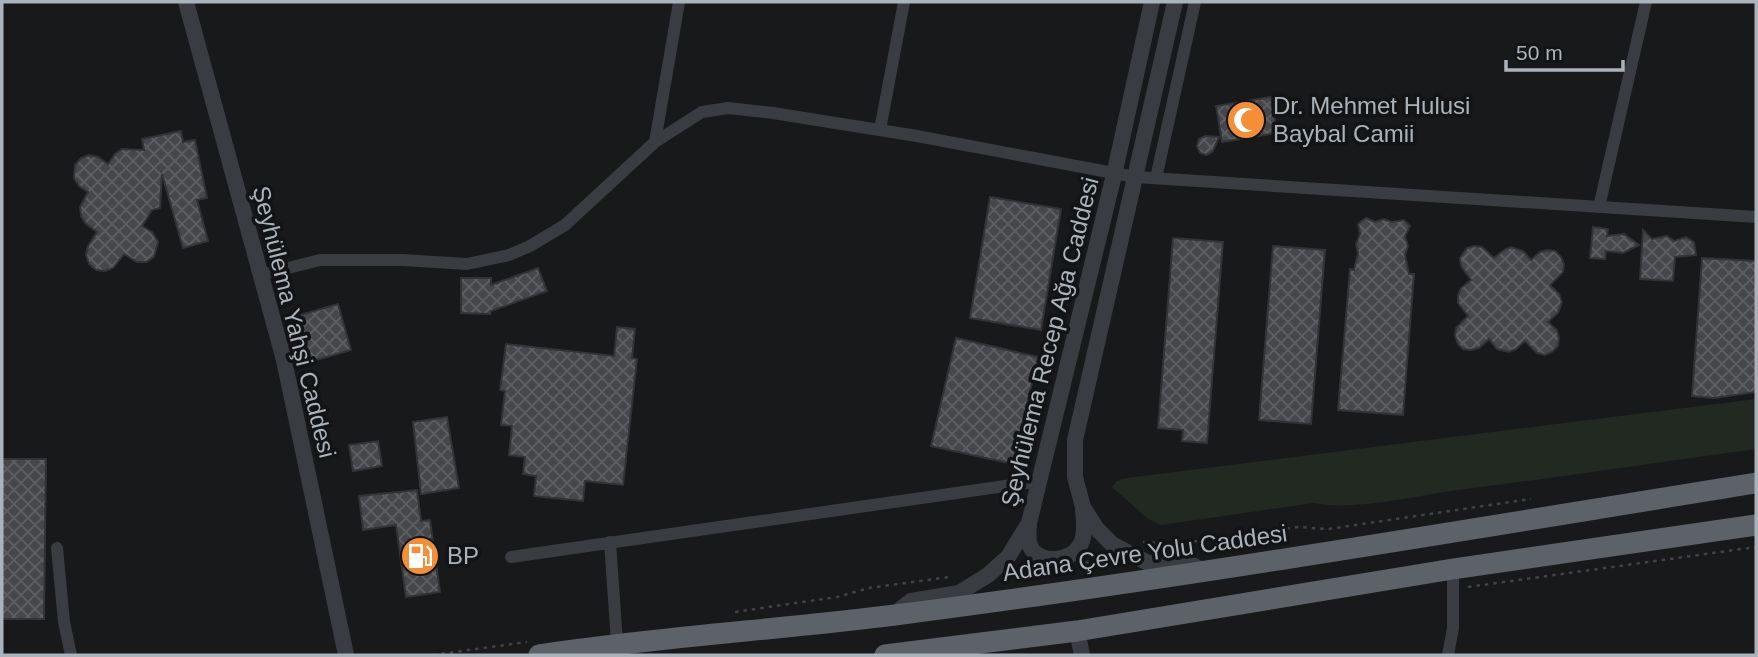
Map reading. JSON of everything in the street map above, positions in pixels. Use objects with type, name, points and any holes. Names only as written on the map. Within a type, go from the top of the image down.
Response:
[{"type":"highway","name":"Adana Çevre Yolu Caddesi","points":[[538,648],[617,643],[892,616],[1205,572],[1756,483]]},
{"type":"highway","points":[[885,655],[1077,631],[1453,569],[1756,525]]},
{"type":"street","name":"Şeyhülema Yahşi Caddesi","points":[[186,2],[284,360],[346,655]]},
{"type":"street","points":[[655,142],[679,2]]},
{"type":"street","points":[[880,130],[904,2]]},
{"type":"street","name":"Şeyhülema Recep Ağa Caddesi","points":[[892,616],[911,601],[959,593],[988,575],[1008,557],[1030,523],[1153,2]]},
{"type":"street","name":"Şeyhülema Recep Ağa Caddesi","points":[[1175,2],[1075,440],[1075,477],[1083,507],[1097,529],[1112,544],[1148,563],[1187,562],[1205,572]]},
{"type":"street","points":[[1156,178],[1195,2]]},
{"type":"street","points":[[1599,207],[1646,2]]},
{"type":"street","points":[[260,275],[320,260],[403,260],[467,264],[509,255],[530,247],[565,225],[655,142],[702,112],[728,108],[880,130],[1114,175],[1756,217]]},
{"type":"street","points":[[511,557],[1040,481]]},
{"type":"street","points":[[1030,523],[1028,540],[1033,551],[1048,559],[1063,558],[1079,547],[1084,528],[1083,507]]},
{"type":"street","points":[[610,542],[617,643]]},
{"type":"street","points":[[57,548],[64,622],[71,655]]},
{"type":"street","points":[[1448,655],[1453,628],[1453,569]]},
{"type":"street","points":[[1077,631],[1082,655]]},
{"type":"path","points":[[1081,563],[1121,557],[1143,541],[1176,544],[1298,527],[1328,529],[1541,498]]},
{"type":"path","points":[[998,566],[1014,573],[1041,569]]},
{"type":"path","points":[[729,613],[837,597],[869,588],[950,577]]},
{"type":"path","points":[[433,655],[538,648]]},
{"type":"shaded area","points":[[1756,399],[1756,449],[1382,502],[1346,505],[1314,503],[1161,525],[1148,519],[1112,487],[1117,481],[1126,478]]},
{"type":"building","name":"Dr. Mehmet Hulusi Baybal Camii","points":[[1271,97],[1277,133],[1222,142],[1216,106]]},
{"type":"building","points":[[181,131],[183,142],[195,140],[207,198],[197,200],[208,241],[183,248],[162,174],[160,208],[152,210],[142,226],[152,232],[158,242],[154,257],[146,262],[137,262],[124,254],[113,268],[96,270],[89,264],[86,255],[97,232],[86,224],[81,216],[80,207],[88,192],[79,186],[74,178],[75,165],[81,158],[89,155],[108,164],[122,149],[144,150],[142,139]]},
{"type":"building","points":[[1205,136],[1219,137],[1213,151],[1207,155],[1200,153],[1197,146],[1199,139]]},
{"type":"building","points":[[990,197],[1061,209],[1041,330],[970,318]]},
{"type":"building","points":[[1366,218],[1375,222],[1384,219],[1392,222],[1404,220],[1410,226],[1405,236],[1408,246],[1405,255],[1409,274],[1414,274],[1403,415],[1338,410],[1350,269],[1354,270],[1358,253],[1358,224]]},
{"type":"building","points":[[1593,227],[1608,229],[1607,236],[1624,234],[1639,245],[1623,253],[1606,251],[1605,259],[1590,258]]},
{"type":"building","points":[[1643,230],[1652,239],[1667,236],[1674,241],[1686,237],[1694,242],[1696,255],[1675,257],[1673,281],[1640,279]]},
{"type":"building","points":[[1173,238],[1223,242],[1207,443],[1182,441],[1183,430],[1158,428]]},
{"type":"building","points":[[1273,246],[1325,250],[1311,424],[1259,420]]},
{"type":"building","points":[[1482,247],[1494,258],[1511,247],[1523,251],[1531,260],[1547,250],[1555,251],[1561,257],[1563,272],[1550,285],[1559,294],[1562,302],[1558,313],[1548,322],[1557,330],[1559,338],[1558,346],[1552,352],[1545,355],[1537,353],[1525,341],[1509,352],[1497,349],[1489,339],[1479,348],[1471,350],[1463,349],[1458,344],[1456,328],[1468,316],[1458,303],[1458,295],[1461,288],[1471,280],[1461,266],[1460,258],[1467,248]]},
{"type":"building","points":[[1702,258],[1756,261],[1756,392],[1714,398],[1692,396]]},
{"type":"building","points":[[538,268],[547,291],[491,311],[490,314],[461,313],[461,278],[491,278],[491,285]]},
{"type":"building","points":[[338,304],[351,350],[309,362],[297,316]]},
{"type":"building","points":[[617,327],[635,329],[632,358],[637,359],[623,485],[585,481],[583,501],[534,496],[536,476],[523,474],[525,457],[509,455],[512,426],[501,425],[505,391],[500,390],[506,344],[614,356]]},
{"type":"building","points":[[956,338],[1038,357],[1013,464],[931,446]]},
{"type":"building","points":[[447,417],[459,488],[421,494],[413,422]]},
{"type":"building","points":[[378,441],[382,466],[353,471],[349,445]]},
{"type":"building","points":[[2,459],[46,459],[44,619],[2,619]]},
{"type":"building","points":[[417,490],[421,521],[430,520],[440,592],[406,597],[396,525],[363,530],[359,496]]},
{"type":"place","name":"Dr. Mehmet Hulusi Baybal Camii","points":[[1246,120]]},
{"type":"place","name":"BP","points":[[420,556]]}]
